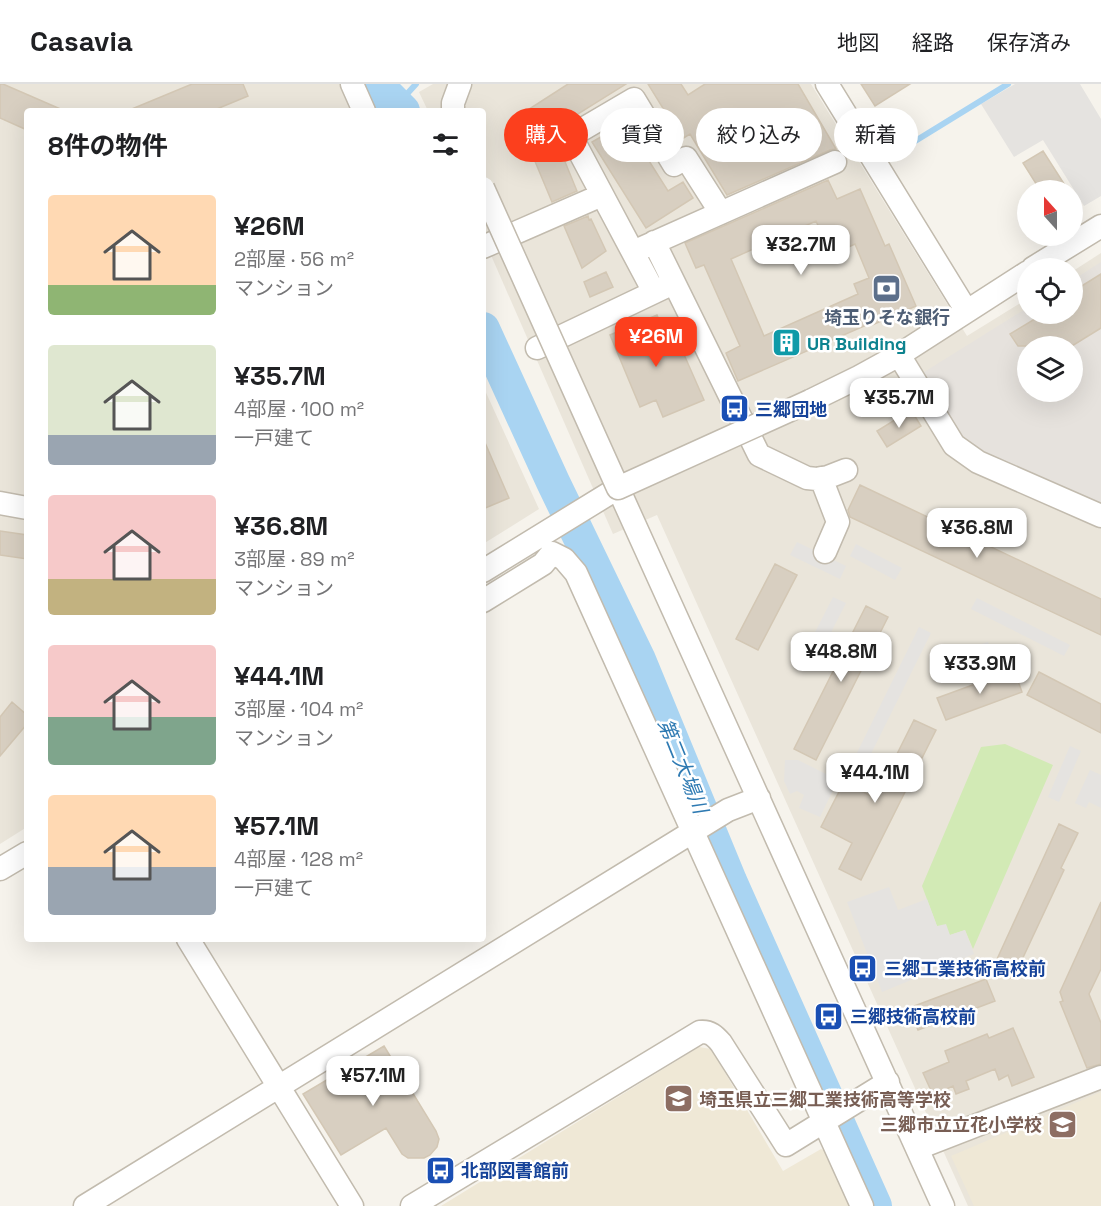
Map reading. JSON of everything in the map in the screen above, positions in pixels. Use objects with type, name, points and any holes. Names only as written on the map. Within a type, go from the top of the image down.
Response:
[{"type":"street","points":[[352,84],[363,108]]},
{"type":"street","points":[[453,108],[460,84]]},
{"type":"street","points":[[826,84],[966,310]]},
{"type":"street","points":[[654,292],[571,136],[634,99],[674,165],[686,158],[721,213]]},
{"type":"street","points":[[633,252],[835,162]]},
{"type":"street","points":[[486,195],[943,1206]]},
{"type":"street","points":[[486,246],[602,195]]},
{"type":"street","points":[[1049,258],[1101,226]]},
{"type":"street","points":[[654,243],[759,455],[807,478],[820,478],[846,470]]},
{"type":"street","points":[[486,569],[618,488],[860,377],[899,355],[1017,279]]},
{"type":"street","points":[[537,348],[674,283]]},
{"type":"street","points":[[899,355],[954,445],[965,454],[978,462],[1101,516]]},
{"type":"street","points":[[820,478],[838,522],[825,552]]},
{"type":"street","points":[[0,503],[24,507]]},
{"type":"street","points":[[486,599],[543,564],[552,553],[564,559],[576,573],[692,832],[826,1120],[862,1206]]},
{"type":"street","points":[[85,1206],[728,810],[759,798]]},
{"type":"street","points":[[0,869],[24,855]]},
{"type":"street","points":[[190,942],[352,1206]]},
{"type":"street","points":[[412,1206],[700,1032],[714,1035],[721,1043],[786,1146],[888,1082]]},
{"type":"street","points":[[918,1148],[1101,1077]]},
{"type":"shaded area","points":[[0,84],[361,84],[373,108],[24,108],[24,829],[0,844]]},
{"type":"shaded area","points":[[433,84],[811,84],[834,121],[834,162],[859,162],[967,336],[1017,305],[1017,324],[1083,324],[1083,265],[1101,253],[1101,1206],[968,1206],[657,515],[613,534],[486,244],[486,108],[427,108],[419,92]]},
{"type":"shaded area","points":[[1015,84],[1080,84],[1101,119],[1101,196],[1084,206],[1083,180],[1068,180],[1043,140],[1014,157],[981,104]]},
{"type":"shaded area","points":[[1101,262],[1101,506],[963,441],[921,374],[1017,314],[1017,324],[1083,324],[1083,274]]},
{"type":"shaded area","points":[[486,393],[539,509],[486,542]]},
{"type":"shaded area","points":[[797,542],[846,566],[840,579],[790,555]]},
{"type":"shaded area","points":[[856,544],[902,568],[895,580],[850,556]]},
{"type":"shaded area","points":[[833,597],[846,603],[815,664],[802,658]]},
{"type":"shaded area","points":[[977,598],[1070,645],[1064,656],[971,609]]},
{"type":"shaded area","points":[[919,627],[931,633],[860,776],[848,771]]},
{"type":"shaded area","points":[[988,642],[992,654],[947,669],[943,657]]},
{"type":"shaded area","points":[[1070,746],[1081,751],[1059,802],[1048,797]]},
{"type":"shaded area","points":[[785,760],[798,760],[838,780],[820,817],[799,808],[804,795],[797,791],[790,794],[784,781]]},
{"type":"shaded area","points":[[1090,770],[1101,775],[1101,808],[1089,802],[1086,808],[1075,803]]},
{"type":"shaded area","points":[[889,887],[898,910],[927,899],[937,926],[946,924],[950,935],[965,930],[974,954],[882,992],[847,902]]},
{"type":"shaded area","name":"埼玉県立三郷工業技術高等学校","points":[[699,1047],[711,1049],[783,1171],[821,1149],[828,1152],[852,1206],[441,1206]]},
{"type":"shaded area","name":"三郷市立立花小学校","points":[[1101,1092],[1101,1206],[974,1206],[951,1156]]},
{"type":"green space","points":[[1005,744],[1053,765],[973,949],[965,930],[950,935],[937,926],[922,886],[981,747]]},
{"type":"building","points":[[0,84],[58,108],[24,108],[24,129],[0,118]]},
{"type":"building","points":[[192,84],[243,84],[248,96],[219,108],[134,108]]},
{"type":"building","points":[[568,84],[626,84],[587,108],[531,108]]},
{"type":"building","points":[[648,84],[681,84],[688,95],[705,84],[798,84],[812,108],[696,108],[696,144],[690,134],[684,138],[684,108],[663,108]]},
{"type":"building","points":[[861,84],[910,84],[875,106]]},
{"type":"building","points":[[822,125],[834,146],[834,149],[822,153]]},
{"type":"building","points":[[600,137],[600,155],[592,142]]},
{"type":"building","points":[[1043,151],[1062,180],[1034,180],[1023,163]]},
{"type":"building","points":[[535,162],[565,162],[577,191],[552,202]]},
{"type":"building","points":[[605,162],[650,162],[668,191],[683,182],[693,198],[646,228]]},
{"type":"building","points":[[707,162],[803,162],[727,195]]},
{"type":"building","points":[[828,180],[837,199],[860,189],[885,246],[889,244],[916,306],[872,325],[871,323],[738,381],[726,353],[740,346],[704,265],[696,268],[685,243]],"holes":[[[816,221],[831,255],[855,244],[869,278],[854,284],[858,294],[764,336],[731,259]]]},
{"type":"building","points":[[588,216],[606,251],[582,268],[564,226]]},
{"type":"building","points":[[606,272],[613,287],[590,297],[584,282]]},
{"type":"building","points":[[1101,274],[1101,328],[1083,339],[1083,336],[1017,336],[1017,344],[1010,334],[1026,324],[1083,324],[1083,285]]},
{"type":"building","points":[[657,315],[673,354],[682,350],[704,400],[663,417],[656,400],[640,407],[610,335]]},
{"type":"building","points":[[911,410],[921,426],[887,447],[877,431]]},
{"type":"building","points":[[486,445],[509,498],[486,508]]},
{"type":"building","points":[[860,485],[1101,599],[1101,635],[850,517],[848,510]]},
{"type":"building","points":[[0,531],[24,535],[24,559],[0,555]]},
{"type":"building","points":[[775,564],[797,575],[758,650],[736,639]]},
{"type":"building","points":[[866,606],[888,617],[816,760],[794,749]]},
{"type":"building","points":[[1014,670],[1022,692],[946,720],[937,698]]},
{"type":"building","points":[[1039,672],[1101,704],[1101,733],[1027,695]]},
{"type":"building","points":[[12,702],[24,712],[24,728],[0,756],[0,717]]},
{"type":"building","points":[[914,720],[936,730],[861,880],[839,869],[852,843],[821,827],[844,782],[875,798]]},
{"type":"building","points":[[1059,824],[1078,833],[1061,868],[1064,870],[1013,979],[992,970]]},
{"type":"building","points":[[1101,902],[1101,969],[1089,994],[1101,1023],[1101,1064],[1087,1068],[1060,1002],[1063,1001],[1060,992]]},
{"type":"building","points":[[986,979],[995,1001],[918,1030],[909,1008]]},
{"type":"building","points":[[1013,1028],[1034,1077],[1012,1086],[1008,1075],[999,1080],[995,1069],[966,1081],[969,1089],[956,1094],[953,1086],[933,1095],[923,1073],[949,1062],[945,1051],[987,1034],[989,1038]]},
{"type":"building","points":[[384,1046],[439,1139],[437,1147],[424,1158],[408,1158],[402,1154],[386,1128],[341,1155],[303,1094]]},
{"type":"waterway","name":"第二大場川","points":[[379,84],[400,108]]},
{"type":"waterway","points":[[397,105],[416,84]]},
{"type":"waterway","points":[[918,139],[1008,84]]},
{"type":"waterway","name":"第二大場川","points":[[486,336],[553,482],[639,660],[730,881],[875,1206]]},
{"type":"place","name":"埼玉りそな銀行","points":[[887,288]]},
{"type":"place","name":"UR Building","points":[[786,343]]},
{"type":"place","name":"三郷団地","points":[[734,409]]},
{"type":"place","name":"三郷工業技術高校前","points":[[863,968]]},
{"type":"place","name":"三郷技術高校前","points":[[829,1016]]},
{"type":"place","name":"埼玉県立三郷工業技術高等学校","points":[[678,1099]]},
{"type":"place","name":"三郷市立立花小学校","points":[[1063,1124]]},
{"type":"place","name":"北部図書館前","points":[[440,1170]]}]
